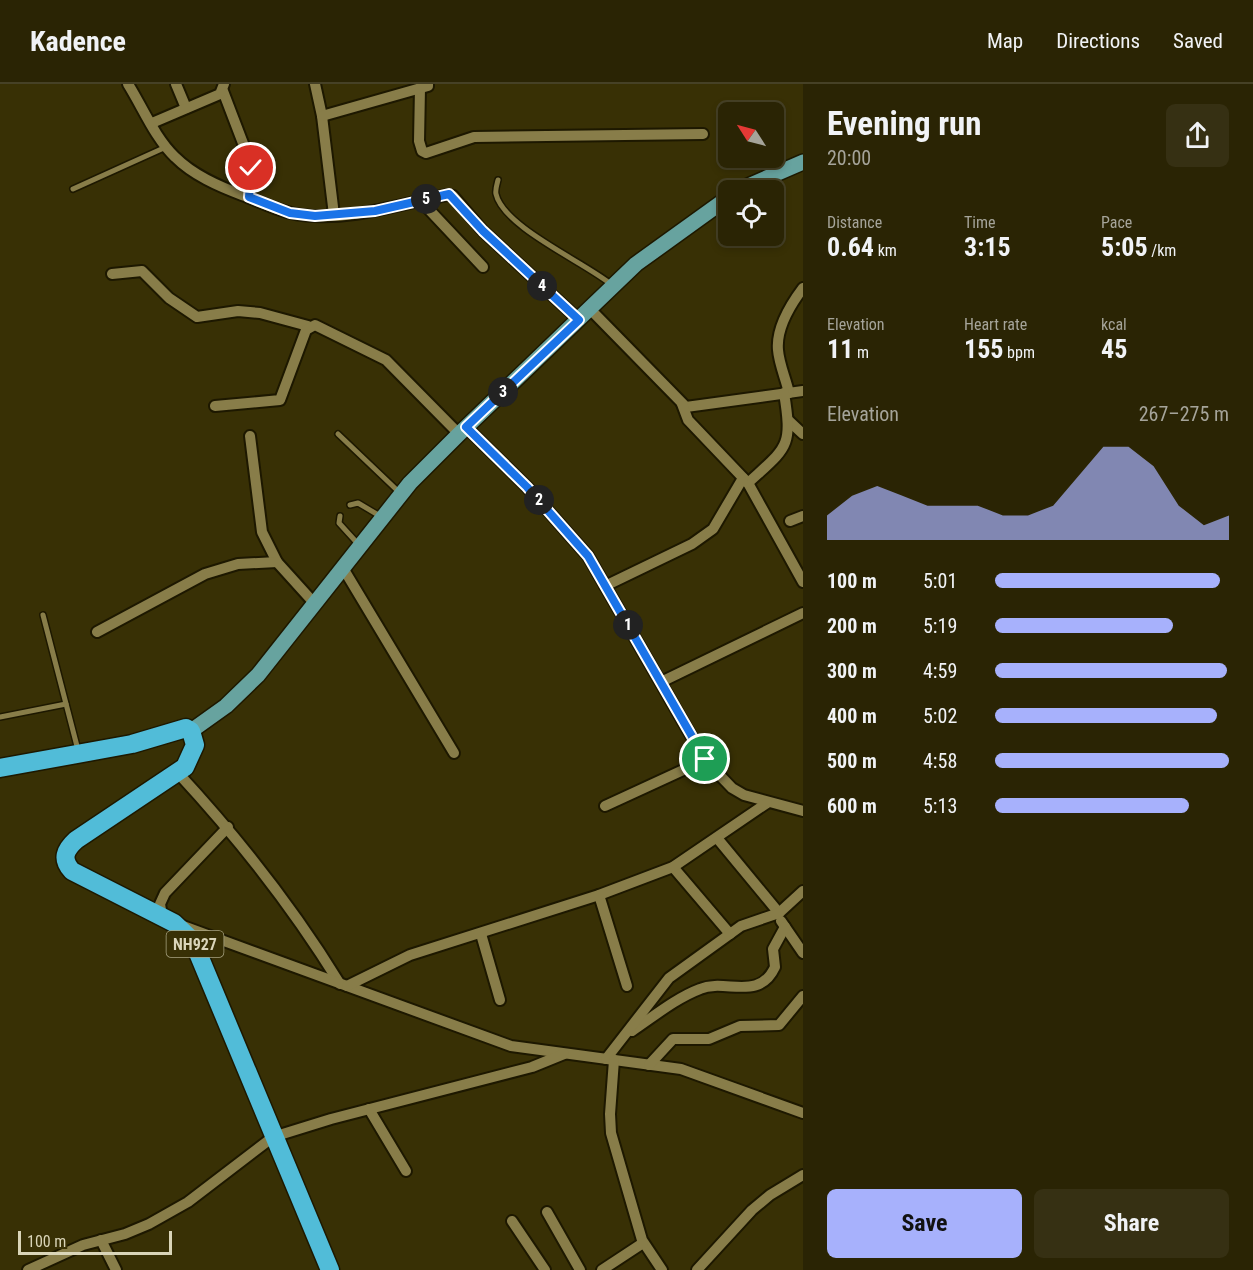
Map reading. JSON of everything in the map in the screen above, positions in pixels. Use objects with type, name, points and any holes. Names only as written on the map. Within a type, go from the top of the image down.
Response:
[{"type":"highway","points":[[5,767],[132,744],[186,728],[191,731]]},
{"type":"highway","name":"NH927","points":[[191,731],[195,740],[193,753],[178,773],[76,840],[66,852],[65,860],[72,871],[168,919],[193,941],[200,953],[273,1137],[330,1270]]},
{"type":"main road","points":[[762,180],[803,162]]},
{"type":"main road","points":[[191,731],[226,706],[258,675],[402,494],[462,430],[636,264],[718,205]]},
{"type":"street","points":[[128,84],[166,147],[186,167],[249,197],[302,215],[334,215],[375,211],[447,195],[453,196],[483,231],[579,320]]},
{"type":"street","points":[[176,84],[186,108]]},
{"type":"street","points":[[315,84],[322,116],[334,215]]},
{"type":"street","points":[[322,116],[376,103],[428,86],[419,141],[422,151],[426,153],[474,137],[703,134]]},
{"type":"street","points":[[152,123],[224,87],[249,159],[249,197]]},
{"type":"street","points":[[420,201],[483,267]]},
{"type":"street","points":[[112,274],[142,271],[169,298],[197,317],[226,310],[260,313],[308,326],[315,325],[386,360],[564,528],[588,556],[705,759],[732,788],[767,803],[803,811]]},
{"type":"street","points":[[605,586],[692,544],[708,533],[720,521],[746,480],[782,451],[789,433],[789,421],[787,393],[778,351],[779,340],[786,318],[803,288]]},
{"type":"street","points":[[590,309],[682,404],[689,407],[803,391]]},
{"type":"street","points":[[215,406],[280,400],[308,326]]},
{"type":"street","points":[[682,404],[687,420],[746,480],[803,582]]},
{"type":"street","points":[[789,421],[803,434]]},
{"type":"street","points":[[250,436],[258,519],[277,562],[315,604]]},
{"type":"street","points":[[789,521],[803,516]]},
{"type":"street","points":[[97,632],[205,574],[238,564],[277,562]]},
{"type":"street","points":[[343,568],[454,753]]},
{"type":"street","points":[[661,682],[803,613]]},
{"type":"street","points":[[605,806],[705,759]]},
{"type":"street","points":[[178,773],[228,827],[301,921],[343,985]]},
{"type":"street","points":[[343,985],[394,961],[599,895],[673,867],[767,803]]},
{"type":"street","points":[[228,827],[165,892],[160,904],[168,919],[511,1046],[681,1069],[803,1113]]},
{"type":"street","points":[[717,838],[777,914],[803,953]]},
{"type":"street","points":[[673,867],[730,934]]},
{"type":"street","points":[[662,1270],[643,1243],[610,1123],[610,1060],[624,1036],[669,978],[741,926],[777,914],[803,891]]},
{"type":"street","points":[[599,895],[627,986]]},
{"type":"street","points":[[624,1036],[698,989],[712,985],[742,989],[768,977],[775,967],[773,949],[785,927]]},
{"type":"street","points":[[481,934],[500,1000]]},
{"type":"street","points":[[649,1065],[673,1039],[709,1039],[740,1026],[779,1025],[803,996]]},
{"type":"street","points":[[28,1270],[83,1245],[139,1229],[188,1202],[273,1137],[369,1109],[532,1067],[564,1054]]},
{"type":"street","points":[[369,1109],[406,1171]]},
{"type":"street","points":[[697,1270],[752,1210],[770,1195],[803,1175]]},
{"type":"street","points":[[547,1212],[580,1270]]},
{"type":"street","points":[[512,1221],[545,1270]]},
{"type":"street","points":[[101,1240],[116,1270]]},
{"type":"street","points":[[602,1270],[643,1243]]},
{"type":"lane","points":[[73,189],[166,147]]},
{"type":"lane","points":[[498,180],[496,194],[504,208],[523,228],[594,271],[614,286]]},
{"type":"lane","points":[[338,434],[402,494]]},
{"type":"lane","points":[[350,505],[358,503],[383,517]]},
{"type":"lane","points":[[340,516],[339,523],[360,546]]},
{"type":"lane","points":[[43,615],[79,754]]},
{"type":"lane","points":[[0,717],[66,704]]},
{"type":"route","points":[[251,168],[249,197],[290,213],[302,215],[375,211],[449,194],[483,231],[579,320],[466,427],[527,487],[588,556],[705,759]]}]
